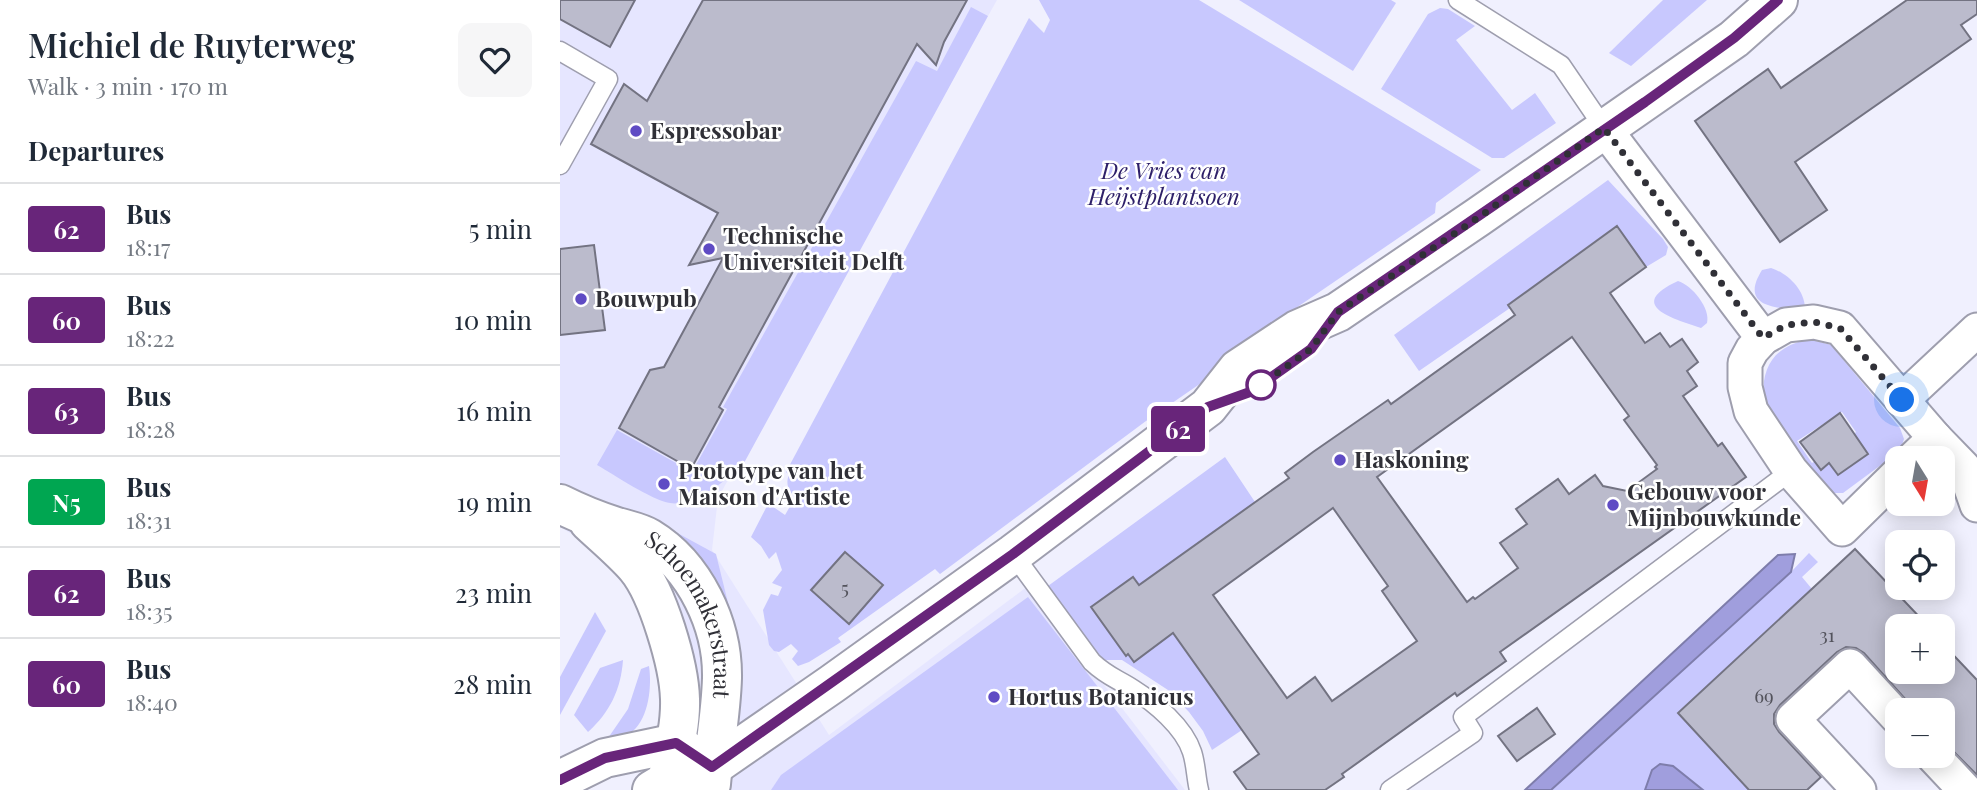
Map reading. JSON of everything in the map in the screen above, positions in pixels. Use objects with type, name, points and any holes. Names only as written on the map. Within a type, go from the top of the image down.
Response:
[{"type":"main road","points":[[661,787],[711,779],[1208,407],[1250,392],[1311,349],[1338,312],[1479,217],[1734,38],[1778,0]]},
{"type":"main road","name":"Schoemakerstraat","points":[[571,510],[637,568],[665,623],[680,699],[676,743],[661,787]]},
{"type":"main road","name":"Schoemakerstraat","points":[[571,510],[646,536],[673,554],[708,608],[718,634],[722,677],[711,779]]},
{"type":"main road","points":[[560,780],[605,758],[676,743],[711,779]]},
{"type":"street","points":[[1604,128],[1763,338]]},
{"type":"street","points":[[1885,487],[1842,529],[1791,471],[1751,411],[1745,387],[1745,363],[1763,338],[1786,325],[1814,322],[1840,328],[1902,400],[1923,446]]},
{"type":"street","points":[[1902,400],[1977,330]]},
{"type":"street","points":[[1955,464],[1964,468],[1977,505]]},
{"type":"street","points":[[1859,790],[1793,719],[1850,666],[1885,704]]},
{"type":"street","points":[[1945,768],[1966,790],[1977,788]]},
{"type":"lane","points":[[1458,0],[1561,65],[1604,128]]},
{"type":"lane","points":[[560,51],[608,79],[560,165]]},
{"type":"lane","points":[[1390,790],[1473,733],[1463,717],[1791,471]]},
{"type":"lane","points":[[1013,554],[1092,662],[1107,676],[1133,689],[1180,730],[1192,751],[1199,790]]},
{"type":"shaded area","name":"Technische Universiteit Delft","points":[[560,0],[997,0],[718,498],[712,550],[829,735],[1028,586],[1185,790],[684,790],[648,579],[560,527]]},
{"type":"shaded area","points":[[1795,554],[1791,572],[1551,790],[1525,790],[1778,555]]},
{"type":"shaded area","points":[[1660,764],[1673,766],[1703,790],[1645,790],[1652,770]]},
{"type":"green space","name":"De Vries van Heijstplantsoen","points":[[1039,0],[1199,0],[1481,170],[1436,203],[1435,213],[1252,338],[1252,348],[1146,421],[940,574],[935,569],[838,638],[841,642],[798,666],[792,659],[798,651],[791,644],[779,652],[769,645],[763,610],[771,594],[778,596],[782,587],[772,583],[782,570],[776,552],[769,559],[751,537],[767,506],[772,506],[785,515],[795,498],[788,487],[789,475],[786,472],[1029,18],[1044,33],[1050,20]]},
{"type":"green space","points":[[1239,0],[1391,0],[1396,3],[1353,71]]},
{"type":"green space","points":[[1663,0],[1707,0],[1631,66],[1609,53]]},
{"type":"green space","points":[[971,7],[988,16],[744,463],[730,477],[710,490],[679,503],[653,497],[597,465],[617,430],[692,472],[727,409],[723,407],[916,61],[937,71]]},
{"type":"green space","points":[[1440,8],[1448,9],[1475,26],[1456,40],[1512,110],[1535,93],[1556,123],[1504,158],[1492,158],[1381,89],[1428,14]]},
{"type":"green space","points":[[1608,180],[1663,239],[1668,247],[1666,255],[1646,267],[1616,226],[1565,263],[1566,266],[1508,304],[1510,308],[1419,371],[1394,335]]},
{"type":"green space","points":[[1771,268],[1789,278],[1798,288],[1804,300],[1805,307],[1802,310],[1771,306],[1757,298],[1756,282],[1762,270]]},
{"type":"green space","points":[[1678,281],[1689,287],[1706,311],[1707,323],[1701,328],[1667,315],[1655,304],[1655,297]]},
{"type":"green space","points":[[1809,339],[1831,345],[1900,428],[1904,439],[1902,446],[1885,446],[1885,462],[1843,493],[1832,493],[1822,488],[1763,400],[1768,367],[1772,359],[1787,347]],"holes":[[[1842,412],[1856,432],[1821,469],[1815,461],[1812,463],[1797,441]]]},
{"type":"green space","points":[[1225,457],[1255,502],[1126,655],[1168,626],[1242,730],[1212,750],[1203,731],[1168,690],[1122,660],[1103,660],[1048,586]]},
{"type":"green space","points":[[648,517],[716,554],[729,607],[721,611]]},
{"type":"green space","points":[[1809,553],[1818,562],[1802,577],[1812,589],[1678,713],[1749,790],[1551,790],[1791,572]]},
{"type":"green space","name":"Hortus Botanicus","points":[[1028,597],[1178,790],[771,790],[781,775]]},
{"type":"green space","points":[[595,612],[606,631],[560,715],[560,677]]},
{"type":"green space","points":[[623,660],[620,681],[613,699],[588,732],[574,715],[600,668]]},
{"type":"green space","points":[[649,666],[649,692],[643,718],[630,733],[606,741],[628,709],[641,669]]},
{"type":"building","points":[[560,0],[635,0],[610,47],[560,19]]},
{"type":"building","points":[[703,0],[967,0],[944,42],[936,65],[917,44],[719,407],[723,410],[691,469],[619,428],[650,370],[664,367],[723,258],[689,265],[718,213],[591,144],[624,84],[647,101]]},
{"type":"building","points":[[1907,0],[1977,0],[1977,14],[1961,25],[1971,39],[1795,162],[1827,210],[1780,242],[1695,121],[1768,69],[1781,88]]},
{"type":"building","name":"Gebouw voor Mijnbouwkunde","points":[[1617,226],[1646,267],[1610,293],[1645,343],[1660,333],[1670,347],[1682,339],[1698,362],[1687,371],[1697,386],[1683,396],[1718,446],[1722,443],[1746,477],[1500,652],[1506,661],[1457,696],[1455,693],[1342,774],[1344,777],[1325,790],[1247,790],[1234,772],[1259,754],[1173,633],[1134,662],[1128,654],[1126,656],[1091,607],[1133,577],[1139,585],[1289,478],[1285,473],[1313,452],[1388,400],[1391,404],[1515,315],[1508,305]],"holes":[[[1572,337],[1629,416],[1624,420],[1657,465],[1657,469],[1627,491],[1603,486],[1595,475],[1569,494],[1558,479],[1516,509],[1527,524],[1500,543],[1518,568],[1467,602],[1377,477]],[[1333,508],[1388,586],[1382,591],[1417,641],[1332,701],[1315,677],[1287,698],[1213,595]]]},
{"type":"building","name":"Bouwpub","points":[[594,245],[605,330],[560,335],[560,249]]},
{"type":"building","points":[[1840,413],[1868,454],[1838,475],[1829,463],[1821,470],[1800,442]]},
{"type":"building","points":[[1855,549],[1885,581],[1885,600],[1903,600],[1917,614],[1885,614],[1885,676],[1864,653],[1856,648],[1846,647],[1837,652],[1780,705],[1774,714],[1774,724],[1779,732],[1821,777],[1807,790],[1749,790],[1678,713]]},
{"type":"building","points":[[845,552],[883,585],[849,624],[811,590]]},
{"type":"building","points":[[1955,657],[1977,680],[1977,775],[1955,753],[1955,698],[1904,698],[1892,684],[1955,684]]},
{"type":"building","points":[[1537,708],[1555,734],[1517,761],[1498,736]]},
{"type":"bus line","name":"62","points":[[560,780],[605,758],[676,743],[712,767],[1013,554],[1208,407],[1250,392],[1311,349],[1338,312],[1645,102],[1734,38],[1778,0]]},
{"type":"place","name":"Espressobar","points":[[636,131]]},
{"type":"place","name":"Technische Universiteit Delft","points":[[709,249]]},
{"type":"place","name":"Bouwpub","points":[[581,299]]},
{"type":"place","name":"Haskoning","points":[[1340,460]]},
{"type":"place","name":"Prototype van het Maison d'Artiste","points":[[664,484]]},
{"type":"place","name":"Gebouw voor Mijnbouwkunde","points":[[1613,505]]},
{"type":"place","name":"Hortus Botanicus","points":[[994,697]]},
{"type":"route","points":[[1261,385],[1259,386],[1311,349],[1338,312],[1604,128],[1763,338],[1786,325],[1814,322],[1840,328],[1902,400]]}]
